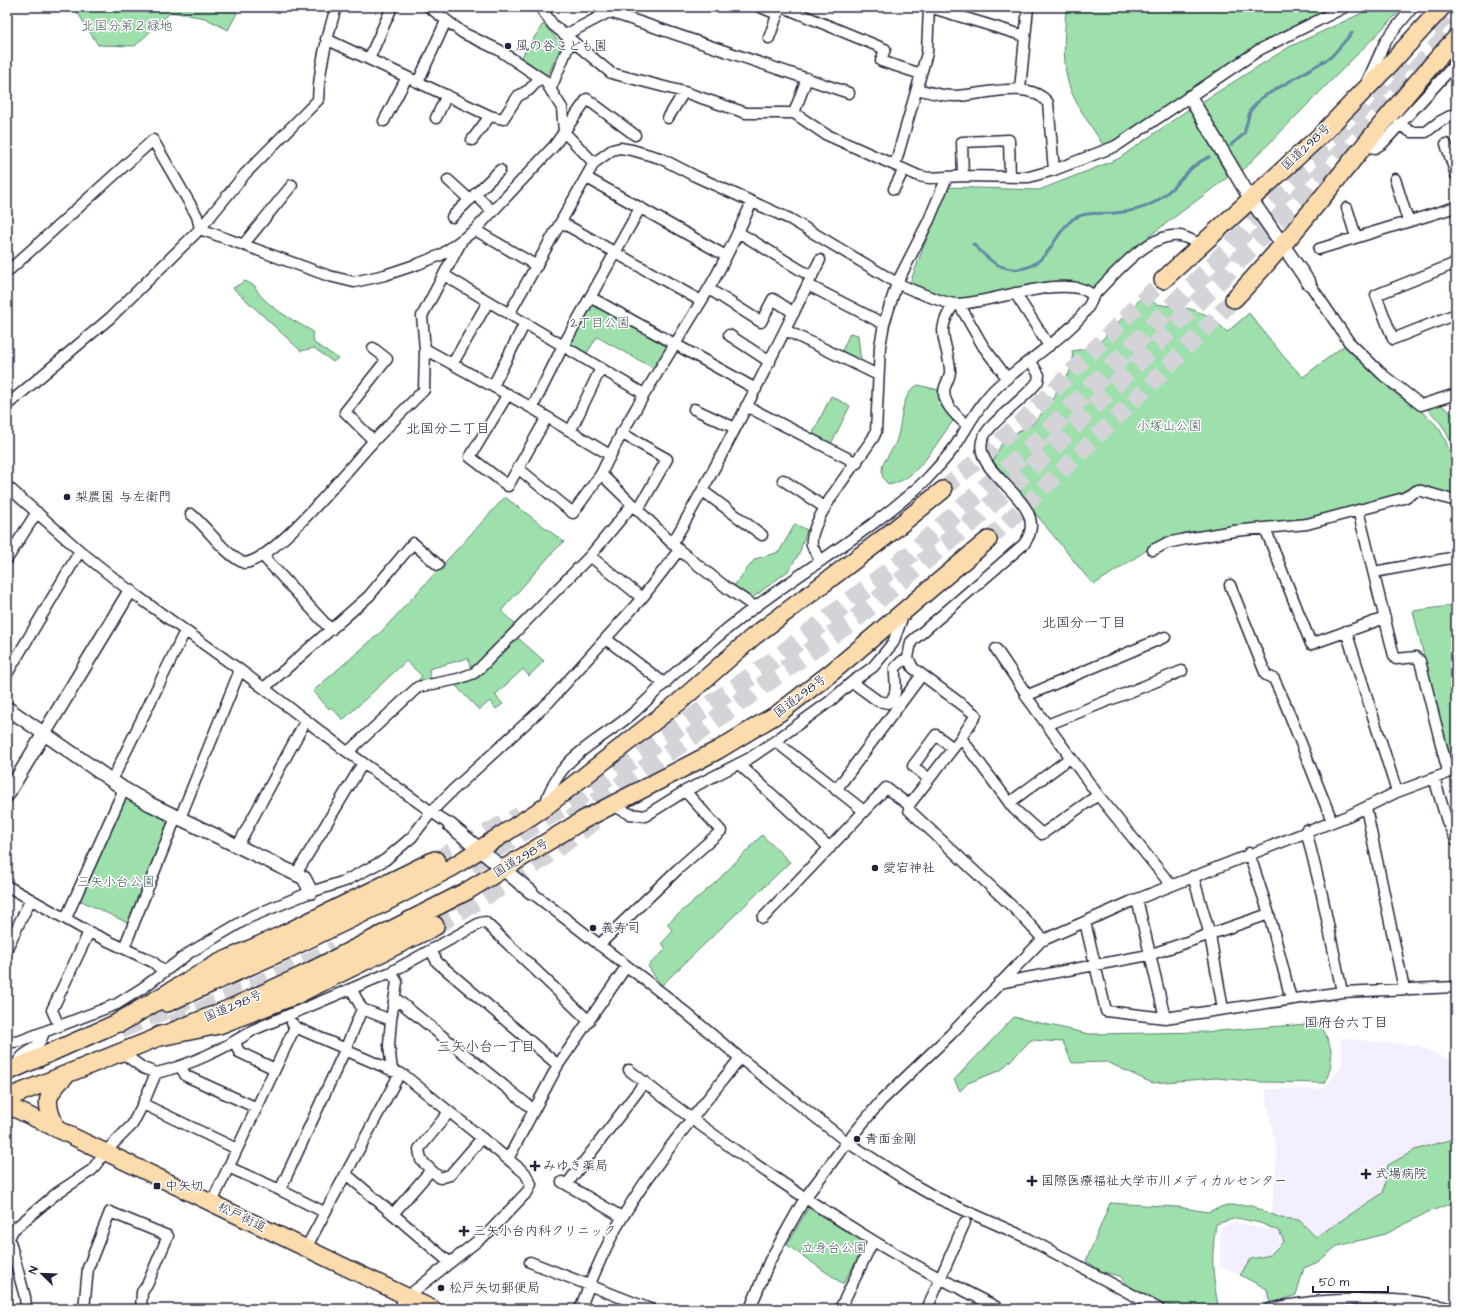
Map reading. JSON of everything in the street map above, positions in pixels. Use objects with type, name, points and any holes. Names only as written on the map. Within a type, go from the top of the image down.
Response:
[{"type":"highway","name":"国道298号","points":[[1162,280],[1250,198],[1322,134],[1363,93],[1442,7]]},
{"type":"highway","points":[[1234,299],[1283,247],[1415,82],[1456,38]]},
{"type":"highway","points":[[12,1070],[309,939],[451,868],[545,807],[679,702],[753,637],[879,542],[943,490]]},
{"type":"highway","name":"国道298号","points":[[7,1098],[65,1076],[231,1008],[301,976],[467,891],[583,820],[718,750],[779,713],[832,672],[988,540]]},
{"type":"highway","points":[[120,1022],[219,964],[303,926],[435,861]]},
{"type":"highway","points":[[160,1036],[218,1024],[294,994],[434,926]]},
{"type":"highway","points":[[56,1128],[48,1103],[54,1086],[65,1076]]},
{"type":"main road","name":"松戸街道","points":[[7,1105],[306,1248],[404,1303],[433,1309]]},
{"type":"street","points":[[7,405],[110,318],[200,229],[245,174],[318,100],[319,81],[326,39],[336,7]]},
{"type":"street","points":[[368,59],[392,7]]},
{"type":"street","points":[[429,7],[463,33],[499,50],[545,81],[551,88],[562,108],[564,132],[594,163]]},
{"type":"street","points":[[540,7],[545,16],[611,73],[684,92],[746,113],[794,113],[824,134],[899,167],[929,178],[963,176],[1028,177],[1054,170],[1116,146],[1259,50],[1345,7]]},
{"type":"street","points":[[595,7],[850,93]]},
{"type":"street","points":[[760,7],[780,9],[885,49],[881,61],[922,74]]},
{"type":"street","points":[[894,189],[927,52],[929,7],[1025,36]]},
{"type":"street","points":[[1020,89],[1028,7]]},
{"type":"street","points":[[1363,93],[1382,46],[1413,7]]},
{"type":"street","points":[[769,38],[780,9]]},
{"type":"street","points":[[551,88],[568,37],[609,12]]},
{"type":"street","points":[[418,82],[446,20]]},
{"type":"street","points":[[326,39],[490,116],[503,118],[518,96],[529,90],[540,78]]},
{"type":"street","points":[[1365,146],[1375,148],[1383,143],[1456,62]]},
{"type":"street","points":[[384,121],[407,77]]},
{"type":"street","points":[[794,113],[807,78]]},
{"type":"street","points":[[917,89],[955,96],[1020,89],[1044,98],[1048,103],[1054,170]]},
{"type":"street","points":[[668,118],[684,92]]},
{"type":"street","points":[[436,118],[447,96]]},
{"type":"street","points":[[1190,97],[1250,198],[1349,342],[1383,375],[1421,405],[1456,394]]},
{"type":"street","points":[[200,229],[329,276],[354,282],[385,275],[441,255],[475,230],[554,146],[587,99],[635,135]]},
{"type":"street","points":[[1399,124],[1411,132],[1426,132],[1439,122],[1456,113]]},
{"type":"street","points":[[472,140],[490,116]]},
{"type":"street","points":[[7,272],[153,140],[197,216],[200,229]]},
{"type":"street","points":[[963,176],[962,142],[1009,140],[1010,176]]},
{"type":"street","points":[[1446,144],[1456,175]]},
{"type":"street","points":[[509,314],[587,178],[594,163],[612,150],[620,148],[660,158],[790,219],[897,283],[913,290],[957,304],[1015,293],[1070,285],[1088,291],[1093,296]]},
{"type":"street","points":[[452,217],[500,170]]},
{"type":"street","points":[[821,561],[815,551],[812,539],[824,507],[857,463],[876,432],[880,346],[884,324],[897,283],[929,220],[947,177]]},
{"type":"street","points":[[587,178],[726,256]]},
{"type":"street","points":[[1395,179],[1408,221]]},
{"type":"street","points":[[448,180],[493,212]]},
{"type":"street","points":[[243,245],[292,185]]},
{"type":"street","points":[[519,469],[573,513],[601,474],[621,433],[709,289],[752,202]]},
{"type":"street","points":[[1319,248],[1456,207]]},
{"type":"street","points":[[532,408],[563,346],[640,208]]},
{"type":"street","points":[[1347,208],[1356,237]]},
{"type":"street","points":[[561,222],[701,301]]},
{"type":"street","points":[[475,230],[537,266]]},
{"type":"street","points":[[738,232],[810,281],[884,324]]},
{"type":"street","points":[[545,807],[552,783],[572,758],[631,715],[755,607],[821,561],[926,480],[956,446],[967,425],[984,401],[1007,378],[1049,346],[1086,310],[1092,303],[1093,296],[1140,250],[1172,236],[1181,236],[1200,244]]},
{"type":"street","points":[[191,514],[238,561],[249,563],[270,551],[297,526],[374,441],[424,390],[426,348],[422,316],[462,240]]},
{"type":"street","points":[[7,1039],[13,1042],[20,1041],[118,1004],[144,987],[163,971],[194,950],[250,917],[311,892],[356,876],[385,860],[412,837],[432,811],[452,791],[531,720],[642,598],[676,547],[820,260]]},
{"type":"street","points":[[1456,263],[1376,295],[1393,339],[1456,314]]},
{"type":"street","points":[[444,276],[644,394]]},
{"type":"street","points":[[709,289],[761,322],[773,299],[794,313]]},
{"type":"street","points":[[1015,293],[1049,346]]},
{"type":"street","points":[[590,297],[756,389]]},
{"type":"street","points":[[454,363],[488,302]]},
{"type":"street","points":[[957,304],[983,346],[1007,378]]},
{"type":"street","points":[[957,304],[945,319],[942,331],[951,373],[944,392],[945,399],[958,418],[967,425]]},
{"type":"street","points":[[492,386],[525,323]]},
{"type":"street","points":[[785,330],[878,375]]},
{"type":"street","points":[[729,335],[770,362]]},
{"type":"street","points":[[373,348],[387,359],[345,412],[374,441]]},
{"type":"street","points":[[426,348],[547,416],[610,454]]},
{"type":"street","points":[[1030,360],[1039,375],[1038,381],[989,430],[982,440],[981,450],[986,462],[1029,513],[1032,531],[1024,544],[916,637],[909,649],[908,660],[921,676],[976,715],[961,738],[909,805],[909,810],[1017,911],[1044,940]]},
{"type":"street","points":[[570,430],[601,368]]},
{"type":"street","points":[[508,394],[470,457],[508,486],[519,469],[547,416]]},
{"type":"street","points":[[746,406],[857,463]]},
{"type":"street","points":[[694,409],[735,428]]},
{"type":"street","points":[[348,752],[418,687],[462,678],[480,668],[636,507],[667,459],[621,433]]},
{"type":"street","points":[[601,474],[676,547],[727,588],[755,607]]},
{"type":"street","points":[[783,480],[824,507]]},
{"type":"street","points":[[7,486],[80,551],[130,591],[240,670],[363,763],[432,811],[502,870],[626,967],[667,997],[740,1058],[847,1142],[909,1182],[937,1198],[1025,1237],[1159,1309]]},
{"type":"street","points":[[1153,550],[1167,543],[1186,539],[1234,531],[1307,524],[1404,498],[1418,490],[1456,501]]},
{"type":"street","points":[[703,491],[762,535]]},
{"type":"street","points":[[750,1309],[769,1262],[806,1198],[847,1142],[881,1101],[950,1035],[999,983],[1044,940],[1137,899],[1306,830],[1366,808],[1397,792],[1452,771],[1420,661],[1414,656],[1396,659],[1358,510]]},
{"type":"street","points":[[7,560],[37,512]]},
{"type":"street","points":[[1265,528],[1311,644],[1385,618]]},
{"type":"street","points":[[264,688],[369,596],[413,543],[438,565]]},
{"type":"street","points":[[7,674],[80,551]]},
{"type":"street","points":[[262,555],[331,630]]},
{"type":"street","points":[[590,556],[642,598]]},
{"type":"street","points":[[1374,572],[1456,557]]},
{"type":"street","points":[[1230,585],[1266,675],[1274,679],[1285,703],[1332,821]]},
{"type":"street","points":[[7,795],[130,591]]},
{"type":"street","points":[[612,805],[630,814],[645,816],[685,791],[739,764],[775,742],[873,667],[893,643],[904,611]]},
{"type":"street","points":[[112,780],[185,630]]},
{"type":"street","points":[[1346,631],[1397,792]]},
{"type":"street","points":[[1027,695],[1165,637]]},
{"type":"street","points":[[606,639],[665,684]]},
{"type":"street","points":[[996,649],[1027,695],[1026,696],[1070,758],[1171,885]]},
{"type":"street","points":[[852,682],[878,701],[888,703],[896,691],[895,668],[902,661],[908,660]]},
{"type":"street","points":[[124,948],[240,670]]},
{"type":"street","points":[[1047,725],[1182,671]]},
{"type":"street","points":[[836,790],[921,676]]},
{"type":"street","points":[[7,708],[124,789],[178,818],[296,874],[308,882],[311,892]]},
{"type":"street","points":[[237,847],[306,720]]},
{"type":"street","points":[[929,779],[913,766],[936,735],[953,748]]},
{"type":"street","points":[[961,738],[1009,803],[1024,820],[1042,834],[1098,795]]},
{"type":"street","points":[[775,742],[864,811]]},
{"type":"street","points":[[1009,803],[1070,758]]},
{"type":"street","points":[[296,874],[363,763]]},
{"type":"street","points":[[739,764],[830,848]]},
{"type":"street","points":[[1434,778],[1447,821],[1456,840]]},
{"type":"street","points":[[763,918],[886,788],[909,805]]},
{"type":"street","points":[[66,918],[124,789]]},
{"type":"street","points":[[599,945],[678,869],[722,831],[685,791]]},
{"type":"street","points":[[1366,808],[1404,988]]},
{"type":"street","points":[[1306,830],[1322,895],[1342,992]]},
{"type":"street","points":[[1249,853],[1269,914],[1292,999]]},
{"type":"street","points":[[1193,876],[1210,935],[1223,1009]]},
{"type":"street","points":[[7,886],[89,932],[153,962],[163,971]]},
{"type":"street","points":[[7,948],[31,899]]},
{"type":"street","points":[[1137,899],[1165,1018]]},
{"type":"street","points":[[999,983],[1149,955],[1269,914]]},
{"type":"street","points":[[121,1052],[144,1068],[156,1073],[180,1066],[235,1042],[253,1030],[352,990],[391,972],[480,923],[485,922],[589,1021]]},
{"type":"street","points":[[1085,922],[1097,965],[1106,1010],[1165,1018],[1342,992],[1404,988],[1456,987]]},
{"type":"street","points":[[59,1026],[52,1010],[89,932]]},
{"type":"street","points":[[431,950],[437,962],[558,1065]]},
{"type":"street","points":[[508,1159],[558,1065],[626,967]]},
{"type":"street","points":[[306,1248],[324,1212],[346,1174],[396,1072],[390,1045],[391,1020],[397,982],[391,972]]},
{"type":"street","points":[[352,990],[362,1010],[391,1020]]},
{"type":"street","points":[[395,998],[534,1110]]},
{"type":"street","points":[[280,1190],[346,1050],[362,1010]]},
{"type":"street","points":[[288,1015],[295,1027],[405,1076],[508,1159],[529,1178],[531,1184],[528,1191],[490,1231],[449,1262],[404,1303]]},
{"type":"street","points":[[212,1202],[295,1027]]},
{"type":"street","points":[[12,1070],[19,1058],[41,1043],[44,1032]]},
{"type":"street","points":[[235,1042],[239,1052],[275,1069]]},
{"type":"street","points":[[580,1309],[589,1286],[622,1217],[692,1118],[740,1058]]},
{"type":"street","points":[[180,1066],[186,1076],[257,1108]]},
{"type":"street","points":[[629,1070],[692,1118],[806,1198],[873,1241],[1000,1309]]},
{"type":"street","points":[[26,1309],[23,1289],[9,1238],[13,1230],[57,1193],[92,1170],[105,1152],[132,1125],[156,1073]]},
{"type":"street","points":[[622,1217],[564,1182],[645,1082]]},
{"type":"street","points":[[143,1104],[237,1149]]},
{"type":"street","points":[[449,1112],[419,1149],[421,1160],[440,1178],[450,1175],[482,1138]]},
{"type":"street","points":[[228,1167],[280,1190],[324,1212]]},
{"type":"street","points":[[393,1214],[431,1170]]},
{"type":"street","points":[[346,1174],[449,1262]]},
{"type":"street","points":[[84,1309],[88,1268],[110,1212],[168,1236],[147,1286],[142,1292],[141,1309]]},
{"type":"street","points":[[927,1309],[965,1222]]},
{"type":"street","points":[[840,1309],[873,1241]]},
{"type":"street","points":[[530,1262],[650,1309]]},
{"type":"street","points":[[1269,1309],[1295,1303],[1321,1306],[1392,1300],[1443,1306],[1452,1309]]},
{"type":"shaded area","name":"式場病院","points":[[1340,1038],[1419,1046],[1456,1063],[1456,1194],[1336,1241],[1263,1303],[1267,1285],[1220,1266],[1220,1227],[1235,1222],[1270,1230],[1277,1154],[1265,1089],[1323,1089],[1342,1066]]},
{"type":"green space","name":"北国分第２緑地","points":[[74,7],[230,7],[237,13],[228,30],[205,18],[171,12],[135,46],[98,45]]},
{"type":"green space","points":[[1066,7],[1335,7],[1283,31],[1114,141],[1103,145],[1074,98],[1068,82],[1064,54]]},
{"type":"green space","points":[[1375,7],[1404,7],[1239,174],[1200,103],[1289,47]]},
{"type":"green space","points":[[543,24],[562,45],[545,81],[519,61]]},
{"type":"green space","points":[[1189,109],[1228,177],[1148,237],[1092,292],[1066,282],[957,302],[908,288],[946,187],[1039,190],[1118,159]]},
{"type":"green space","points":[[245,281],[255,286],[264,299],[279,312],[312,331],[314,343],[338,358],[333,362],[314,348],[301,351],[233,288]]},
{"type":"green space","name":"小塚山公園","points":[[1144,295],[1156,304],[1191,309],[1212,317],[1227,332],[1249,313],[1284,357],[1303,377],[1346,344],[1391,390],[1421,411],[1437,426],[1449,450],[1455,472],[1456,482],[1452,497],[1402,494],[1307,518],[1184,533],[1150,548],[1095,584],[1090,581],[993,461],[1004,439],[1033,424],[1055,397],[1058,384],[1069,374],[1073,359],[1072,351],[1095,347]]},
{"type":"green space","name":"2丁目公園","points":[[592,301],[670,344],[653,368],[597,337],[587,353],[571,346],[570,341]]},
{"type":"green space","points":[[850,333],[858,335],[861,363],[841,353]]},
{"type":"green space","points":[[918,385],[939,390],[942,402],[953,421],[933,450],[918,468],[909,476],[889,485],[885,481],[882,468],[898,437],[904,403],[912,389]]},
{"type":"green space","points":[[831,396],[850,406],[831,444],[812,435]]},
{"type":"green space","points":[[1438,402],[1456,417],[1456,458],[1446,431],[1427,409]]},
{"type":"green space","points":[[505,497],[564,542],[555,550],[501,611],[517,626],[471,670],[468,658],[429,669],[431,679],[416,683],[422,676],[406,661],[343,720],[331,707],[329,709],[313,691],[381,632]]},
{"type":"green space","points":[[795,524],[807,530],[799,554],[788,571],[751,599],[732,588],[755,559],[779,552]]},
{"type":"green space","points":[[1456,605],[1456,766],[1451,768],[1413,611]]},
{"type":"green space","points":[[517,637],[544,661],[529,676],[523,669],[495,695],[503,704],[496,709],[490,701],[479,710],[455,685],[477,677]]},
{"type":"green space","name":"三矢小台公園","points":[[128,799],[163,817],[168,826],[130,924],[77,899],[122,800]]},
{"type":"green space","points":[[762,835],[790,862],[661,986],[648,966],[666,949],[662,943],[673,931],[667,924],[716,882]]},
{"type":"green space","points":[[1014,1017],[1089,1034],[1205,1032],[1320,1023],[1330,1046],[1331,1066],[1325,1083],[1262,1082],[1216,1078],[1152,1083],[1107,1062],[1072,1063],[1063,1042],[1031,1040],[1001,1070],[968,1083],[960,1091],[954,1080]]},
{"type":"green space","points":[[1456,1138],[1456,1202],[1428,1212],[1386,1234],[1337,1246],[1318,1262],[1304,1268],[1296,1295],[1270,1304],[1267,1289],[1240,1275],[1251,1259],[1270,1255],[1284,1241],[1279,1231],[1260,1223],[1237,1218],[1216,1224],[1213,1246],[1213,1264],[1214,1283],[1218,1305],[1203,1309],[1187,1309],[1162,1304],[1133,1290],[1120,1276],[1103,1272],[1086,1261],[1110,1203],[1178,1207],[1208,1212],[1226,1205],[1249,1205],[1281,1218],[1299,1220],[1316,1237],[1383,1193],[1388,1165],[1415,1150]]},
{"type":"green space","name":"立身台公園","points":[[810,1205],[869,1239],[843,1284],[787,1245]]},
{"type":"waterway","points":[[1231,145],[1244,134],[1250,111],[1261,98],[1331,57],[1352,33]]},
{"type":"waterway","points":[[973,244],[998,265],[1013,269],[1026,268],[1044,256],[1062,230],[1073,219],[1078,216],[1093,213],[1124,212],[1149,205],[1168,192],[1193,167],[1209,157]]},
{"type":"tunnel","points":[[1432,30],[1453,7]]},
{"type":"tunnel","points":[[571,819],[701,730],[856,618],[974,520],[1052,448],[1217,283],[1337,157],[1456,26]]},
{"type":"tunnel","points":[[470,865],[582,795],[772,662],[907,557],[1041,438],[1206,272],[1326,148],[1409,55]]},
{"type":"tunnel","points":[[943,490],[1025,419],[1163,280]]},
{"type":"tunnel","points":[[988,540],[1174,361],[1234,299]]},
{"type":"tunnel","points":[[435,861],[520,816]]},
{"type":"tunnel","points":[[434,926],[514,879],[601,816]]},
{"type":"tunnel","points":[[172,1024],[335,950]]},
{"type":"tunnel","points":[[121,1029],[188,1000]]},
{"type":"place","name":"風の谷こども園","points":[[508,46]]},
{"type":"place","name":"梨農園 与左衛門","points":[[67,497]]},
{"type":"place","name":"愛宕神社","points":[[875,868]]},
{"type":"place","name":"義寿司","points":[[593,928]]},
{"type":"place","name":"青面金剛","points":[[857,1139]]},
{"type":"place","name":"みゆき薬局","points":[[535,1166]]},
{"type":"place","name":"式場病院","points":[[1366,1174]]},
{"type":"place","name":"国際医療福祉大学市川メディカルセンター","points":[[1032,1181]]},
{"type":"place","name":"中矢切","points":[[157,1186]]},
{"type":"place","name":"三矢小台内科クリニック","points":[[464,1231]]},
{"type":"place","name":"松戸矢切郵便局","points":[[441,1288]]},
{"type":"district","name":"北国分二丁目","points":[[448,429]]},
{"type":"district","name":"北国分一丁目","points":[[1084,623]]},
{"type":"district","name":"国府台六丁目","points":[[1346,1023]]},
{"type":"district","name":"三矢小台一丁目","points":[[486,1047]]}]
